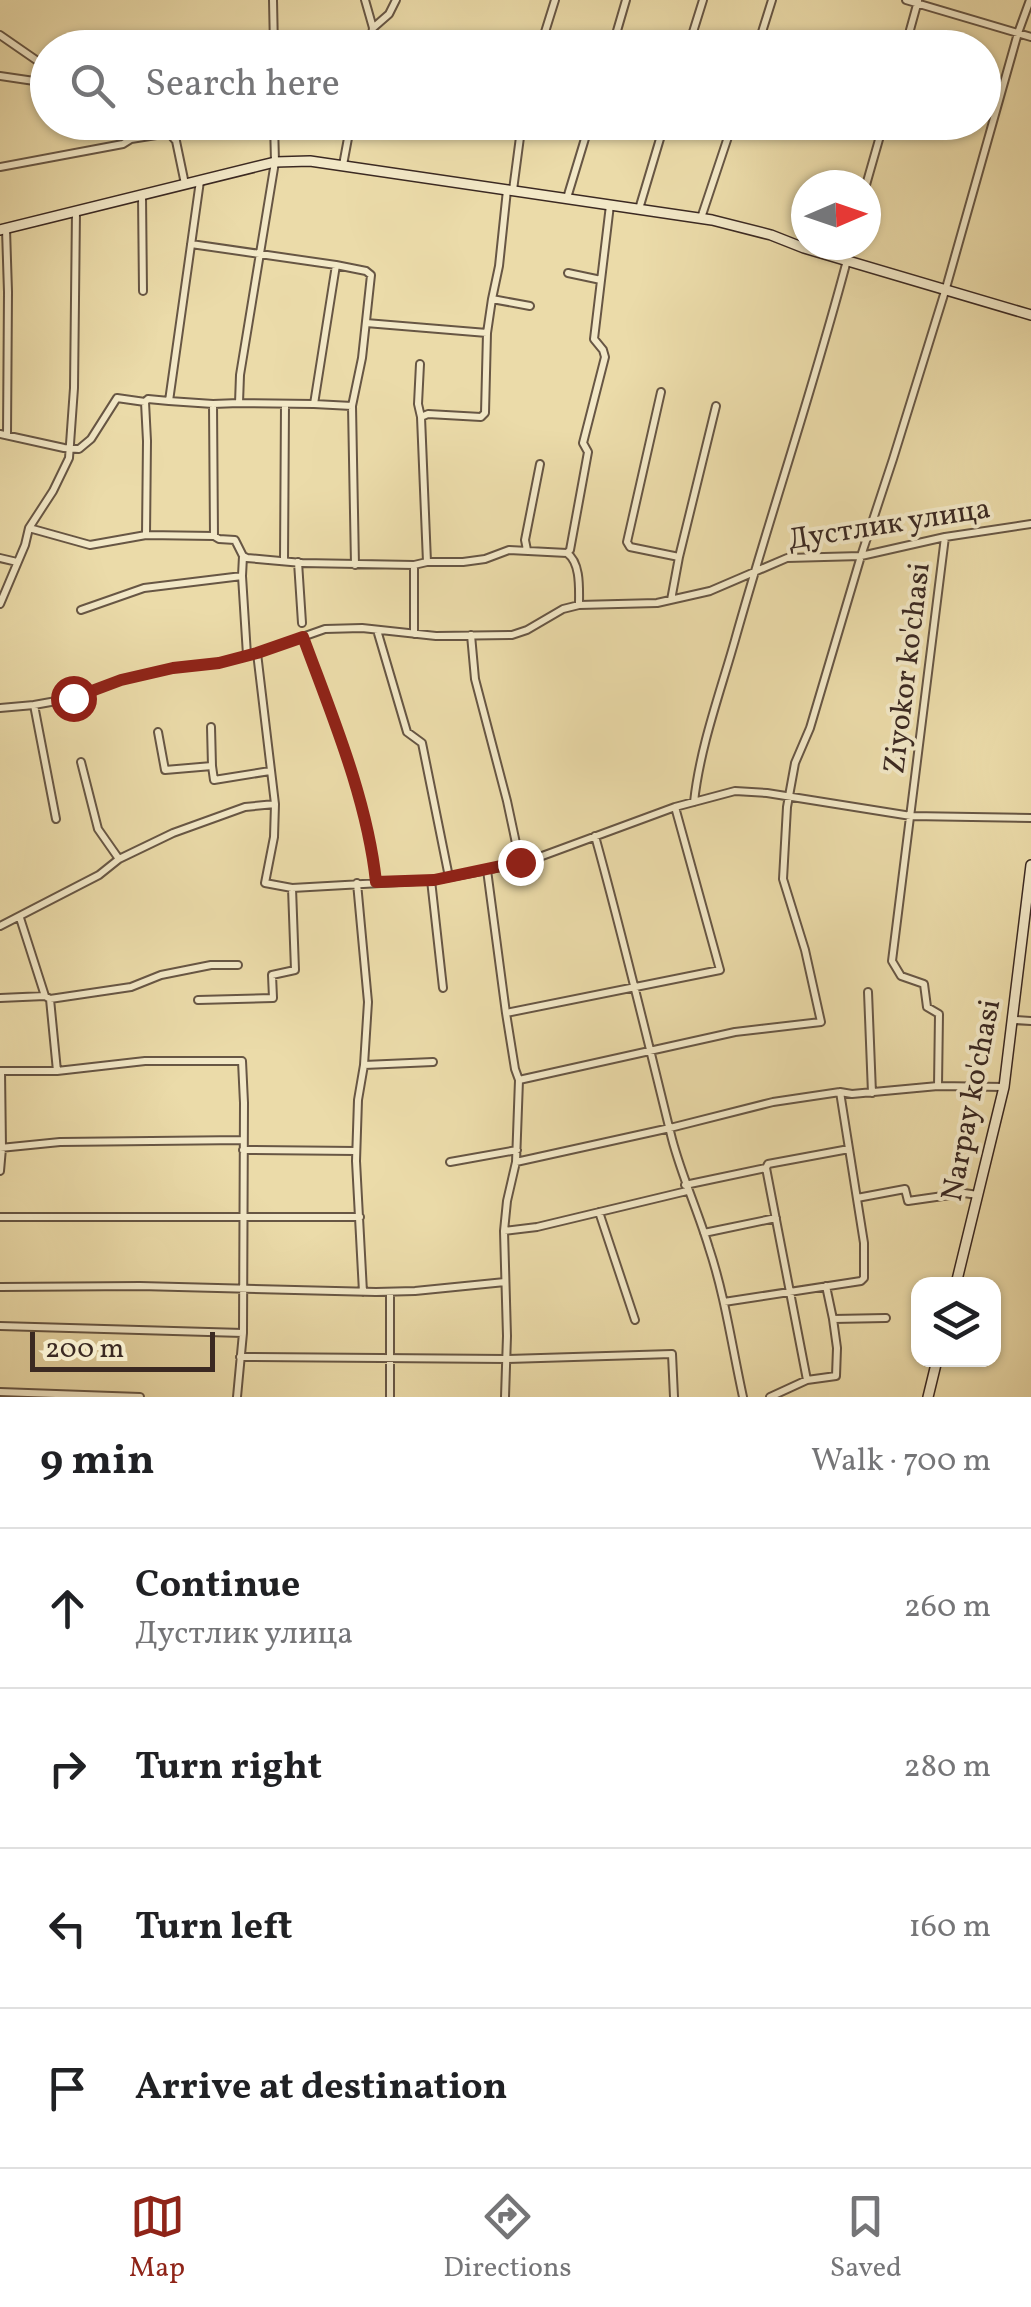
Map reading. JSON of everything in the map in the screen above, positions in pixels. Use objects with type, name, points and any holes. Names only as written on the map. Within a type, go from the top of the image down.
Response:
[{"type":"street","points":[[273,0],[274,30]]},
{"type":"street","points":[[365,0],[372,28],[389,14],[396,0]]},
{"type":"street","points":[[546,30],[555,0]]},
{"type":"street","points":[[617,30],[626,0]]},
{"type":"street","points":[[694,30],[703,0]]},
{"type":"street","points":[[763,30],[772,0]]},
{"type":"street","points":[[906,0],[1031,37]]},
{"type":"street","points":[[1001,93],[1030,0]]},
{"type":"street","points":[[909,30],[918,2]]},
{"type":"street","points":[[0,35],[30,56]]},
{"type":"street","points":[[0,76],[30,80]]},
{"type":"street","points":[[0,167],[129,140]]},
{"type":"street","points":[[176,140],[185,184]]},
{"type":"street","points":[[238,403],[275,162],[274,140]]},
{"type":"street","points":[[343,166],[348,140]]},
{"type":"street","points":[[421,416],[481,417],[485,413],[487,333],[519,140]]},
{"type":"street","points":[[567,198],[585,140]]},
{"type":"street","points":[[639,209],[660,140]]},
{"type":"street","points":[[702,218],[727,140]]},
{"type":"street","points":[[870,170],[879,140]]},
{"type":"street","points":[[519,1080],[735,1032],[821,1022],[805,950],[783,879],[788,797],[795,763],[815,711],[946,288],[988,140]]},
{"type":"street","points":[[352,406],[148,399],[146,402],[117,398],[91,439],[79,449],[4,434],[8,292],[3,229],[275,162],[310,161],[702,218],[791,242]]},
{"type":"street","points":[[169,401],[200,181]]},
{"type":"street","points":[[142,196],[143,291]]},
{"type":"street","points":[[567,553],[588,452],[584,443],[586,428],[604,357],[604,350],[594,339],[610,206]]},
{"type":"street","points":[[0,604],[29,528],[53,491],[71,448],[76,211]]},
{"type":"street","points":[[190,244],[366,271],[371,275],[362,358],[352,406],[356,565]]},
{"type":"street","points":[[694,802],[702,756],[847,260]]},
{"type":"street","points":[[850,260],[1031,315]]},
{"type":"street","points":[[314,404],[336,266]]},
{"type":"street","points":[[568,273],[602,280]]},
{"type":"street","points":[[492,299],[530,306]]},
{"type":"street","points":[[366,324],[487,333]]},
{"type":"street","points":[[420,364],[418,404],[427,562]]},
{"type":"street","points":[[661,392],[627,542],[630,547],[678,557]]},
{"type":"street","points":[[146,402],[146,535]]},
{"type":"street","points":[[213,404],[214,536]]},
{"type":"street","points":[[284,561],[285,404]]},
{"type":"street","points":[[671,600],[716,406]]},
{"type":"street","points":[[527,550],[525,540],[540,464]]},
{"type":"street","name":"Дустлик улица","points":[[0,708],[73,698],[121,680],[219,663],[325,628],[512,635],[563,609],[671,600],[710,591],[787,558],[861,556],[945,537],[1031,524]]},
{"type":"street","points":[[29,528],[90,545],[146,535],[235,540],[242,556],[247,656]]},
{"type":"street","name":"Ziyokor ko'chasi","points":[[938,1086],[939,1014],[928,1007],[924,984],[901,976],[892,961],[945,537]]},
{"type":"street","points":[[242,556],[414,566],[485,559],[510,550],[567,553],[577,567],[579,605]]},
{"type":"street","points":[[0,558],[16,562]]},
{"type":"street","points":[[298,562],[302,622]]},
{"type":"street","points":[[414,566],[414,634]]},
{"type":"street","points":[[81,610],[144,588],[242,576]]},
{"type":"street","points":[[377,630],[407,732],[422,743],[449,877]]},
{"type":"street","points":[[471,635],[475,679],[520,862]]},
{"type":"street","points":[[303,637],[368,831],[376,882]]},
{"type":"street","points":[[257,653],[275,804],[274,837],[264,883],[292,888],[430,880],[487,870],[735,791],[911,816],[1031,818]]},
{"type":"street","points":[[34,705],[56,819]]},
{"type":"street","points":[[211,728],[214,780],[270,771]]},
{"type":"street","points":[[158,732],[165,770],[212,766]]},
{"type":"street","points":[[81,762],[98,829],[120,858]]},
{"type":"street","points":[[0,926],[98,875],[120,858],[173,833],[245,806],[275,804]]},
{"type":"street","points":[[506,1013],[720,970],[675,807]]},
{"type":"street","points":[[595,836],[686,1188],[724,1302],[743,1397]]},
{"type":"street","name":"Narpay ko'chasi","points":[[958,1277],[1004,1088],[1031,864]]},
{"type":"street","points":[[487,870],[519,1080],[516,1162],[504,1231],[505,1397]]},
{"type":"street","points":[[430,880],[443,988]]},
{"type":"street","points":[[357,883],[368,1002],[356,1151],[362,1292]]},
{"type":"street","points":[[198,1000],[273,998],[272,976],[296,970],[292,888]]},
{"type":"street","points":[[20,918],[48,997],[56,1072]]},
{"type":"street","points":[[0,998],[131,988],[161,975],[238,965]]},
{"type":"street","points":[[868,992],[872,1092]]},
{"type":"street","points":[[1014,1020],[1031,1021]]},
{"type":"street","points":[[0,1171],[0,1071],[56,1072],[145,1061],[242,1061],[243,1333],[237,1397]]},
{"type":"street","points":[[364,1065],[433,1062]]},
{"type":"street","points":[[516,1162],[773,1102],[840,1092],[938,1086],[1004,1088]]},
{"type":"street","points":[[724,1302],[864,1278],[864,1243],[840,1092]]},
{"type":"street","points":[[1,1148],[60,1142],[243,1140]]},
{"type":"street","points":[[243,1150],[356,1151]]},
{"type":"street","points":[[450,1162],[516,1150]]},
{"type":"street","points":[[504,1231],[599,1212],[766,1168],[768,1164],[849,1150]]},
{"type":"street","points":[[766,1168],[808,1380]]},
{"type":"street","points":[[857,1198],[905,1189],[908,1201],[964,1193],[978,1196]]},
{"type":"street","points":[[599,1212],[635,1320]]},
{"type":"street","points":[[0,1217],[360,1217]]},
{"type":"street","points":[[704,1233],[776,1218]]},
{"type":"street","points":[[0,1286],[390,1292],[504,1282]]},
{"type":"street","points":[[770,1397],[808,1380],[836,1376],[833,1320],[826,1286]]},
{"type":"street","points":[[390,1292],[390,1397]]},
{"type":"street","points":[[833,1320],[886,1318]]},
{"type":"street","points":[[0,1326],[243,1333]]},
{"type":"street","points":[[240,1356],[506,1359],[672,1354],[674,1397]]},
{"type":"street","points":[[928,1397],[935,1367]]},
{"type":"street","points":[[0,1392],[140,1397]]},
{"type":"route","points":[[73,698],[121,680],[219,663],[303,637],[368,831],[376,882],[434,880],[520,862]]}]
